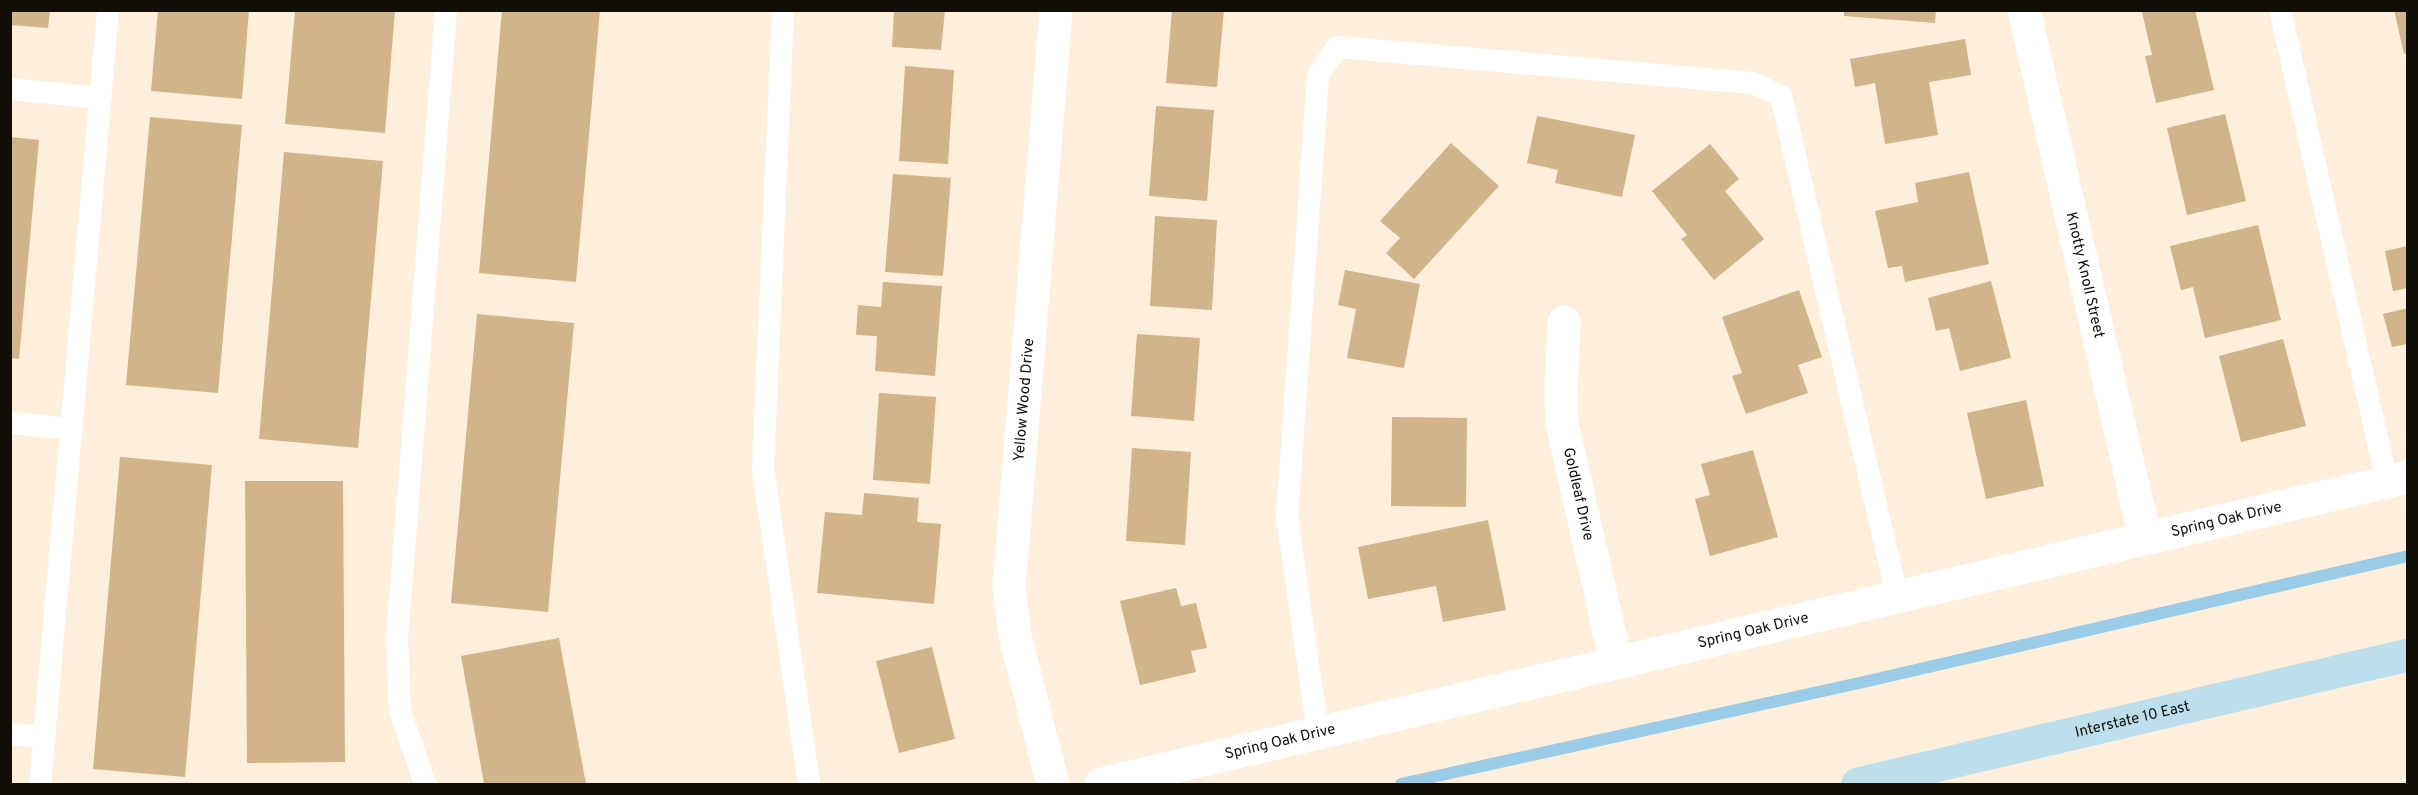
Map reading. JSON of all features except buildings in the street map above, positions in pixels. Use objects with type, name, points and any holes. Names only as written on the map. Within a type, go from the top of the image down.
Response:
[{"type":"main road","name":"Interstate 10 East","points":[[1858,784],[2408,655]]},
{"type":"street","name":"Yellow Wood Drive","points":[[1053,784],[1015,636],[1009,588],[1056,10]]},
{"type":"street","name":"Knotty Knoll Street","points":[[2024,10],[2145,538]]},
{"type":"street","name":"Goldleaf Drive","points":[[1564,322],[1562,423],[1616,662]]},
{"type":"street","name":"Spring Oak Drive","points":[[1101,784],[2397,479]]},
{"type":"lane","points":[[40,784],[108,10]]},
{"type":"lane","points":[[425,784],[400,711],[397,639],[446,10]]},
{"type":"lane","points":[[783,10],[763,468],[809,784]]},
{"type":"lane","points":[[2280,10],[2397,479]]},
{"type":"lane","points":[[1318,733],[1287,517],[1318,76],[1337,47],[1752,83],[1781,96],[1897,596]]},
{"type":"lane","points":[[10,89],[101,98]]},
{"type":"lane","points":[[10,423],[72,429]]},
{"type":"lane","points":[[10,734],[45,737]]},
{"type":"waterway","points":[[1401,784],[1868,681],[2408,556]]}]
